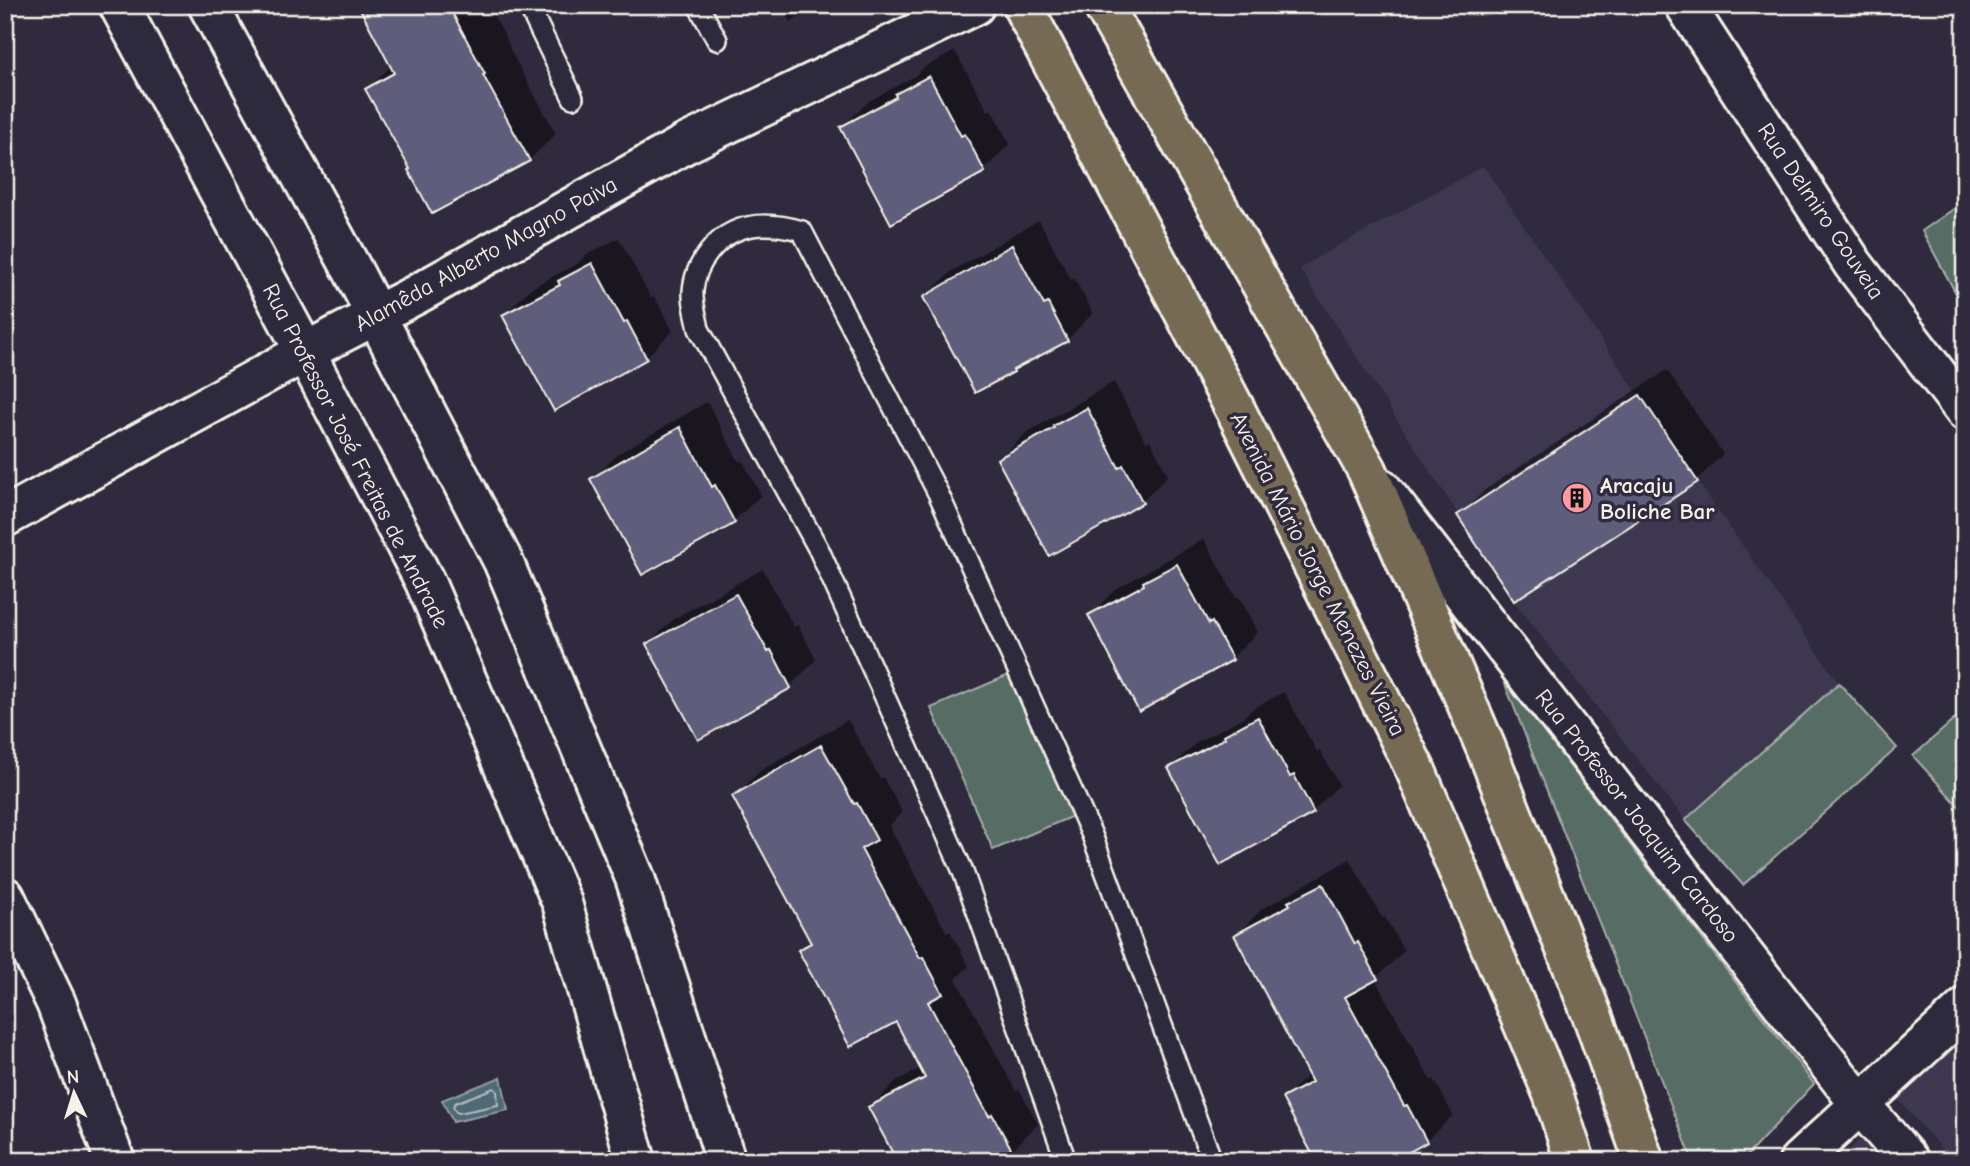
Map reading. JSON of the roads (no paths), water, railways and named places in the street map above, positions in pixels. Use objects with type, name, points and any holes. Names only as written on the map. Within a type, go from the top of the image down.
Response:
[{"type":"main road","name":"Avenida Mário Jorge Menezes Vieira","points":[[1022,5],[1230,399],[1416,771],[1553,1094],[1575,1161]]},
{"type":"main road","points":[[1103,5],[1367,470],[1486,748],[1594,1020],[1644,1161]]},
{"type":"street","name":"Rua Professor José Freitas de Andrade","points":[[119,5],[306,352],[425,582],[562,903],[636,1161]]},
{"type":"street","points":[[208,5],[376,315],[503,561],[635,878],[726,1161]]},
{"type":"street","name":"Alamêda Alberto Magno Paiva","points":[[5,516],[685,144],[975,5]]},
{"type":"street","name":"Rua Delmiro Gouveia","points":[[1685,5],[1853,264],[1965,411]]},
{"type":"street","name":"Rua Professor Joaquim Cardoso","points":[[1367,470],[1859,1103],[1909,1161]]},
{"type":"street","points":[[5,897],[56,1003],[115,1161]]},
{"type":"street","points":[[1799,1161],[1965,1008]]},
{"type":"lane","points":[[528,5],[573,97]]},
{"type":"lane","points":[[698,5],[717,40]]},
{"type":"lane","points":[[1066,1161],[962,869],[819,550],[699,329],[693,292],[700,264],[720,238],[747,226],[782,225],[802,231],[938,493],[1092,835],[1212,1161]]},
{"type":"water","points":[[501,1077],[508,1110],[453,1122],[442,1100]]},
{"type":"place","name":"Aracaju Boliche Bar","points":[[1577,498]]}]
